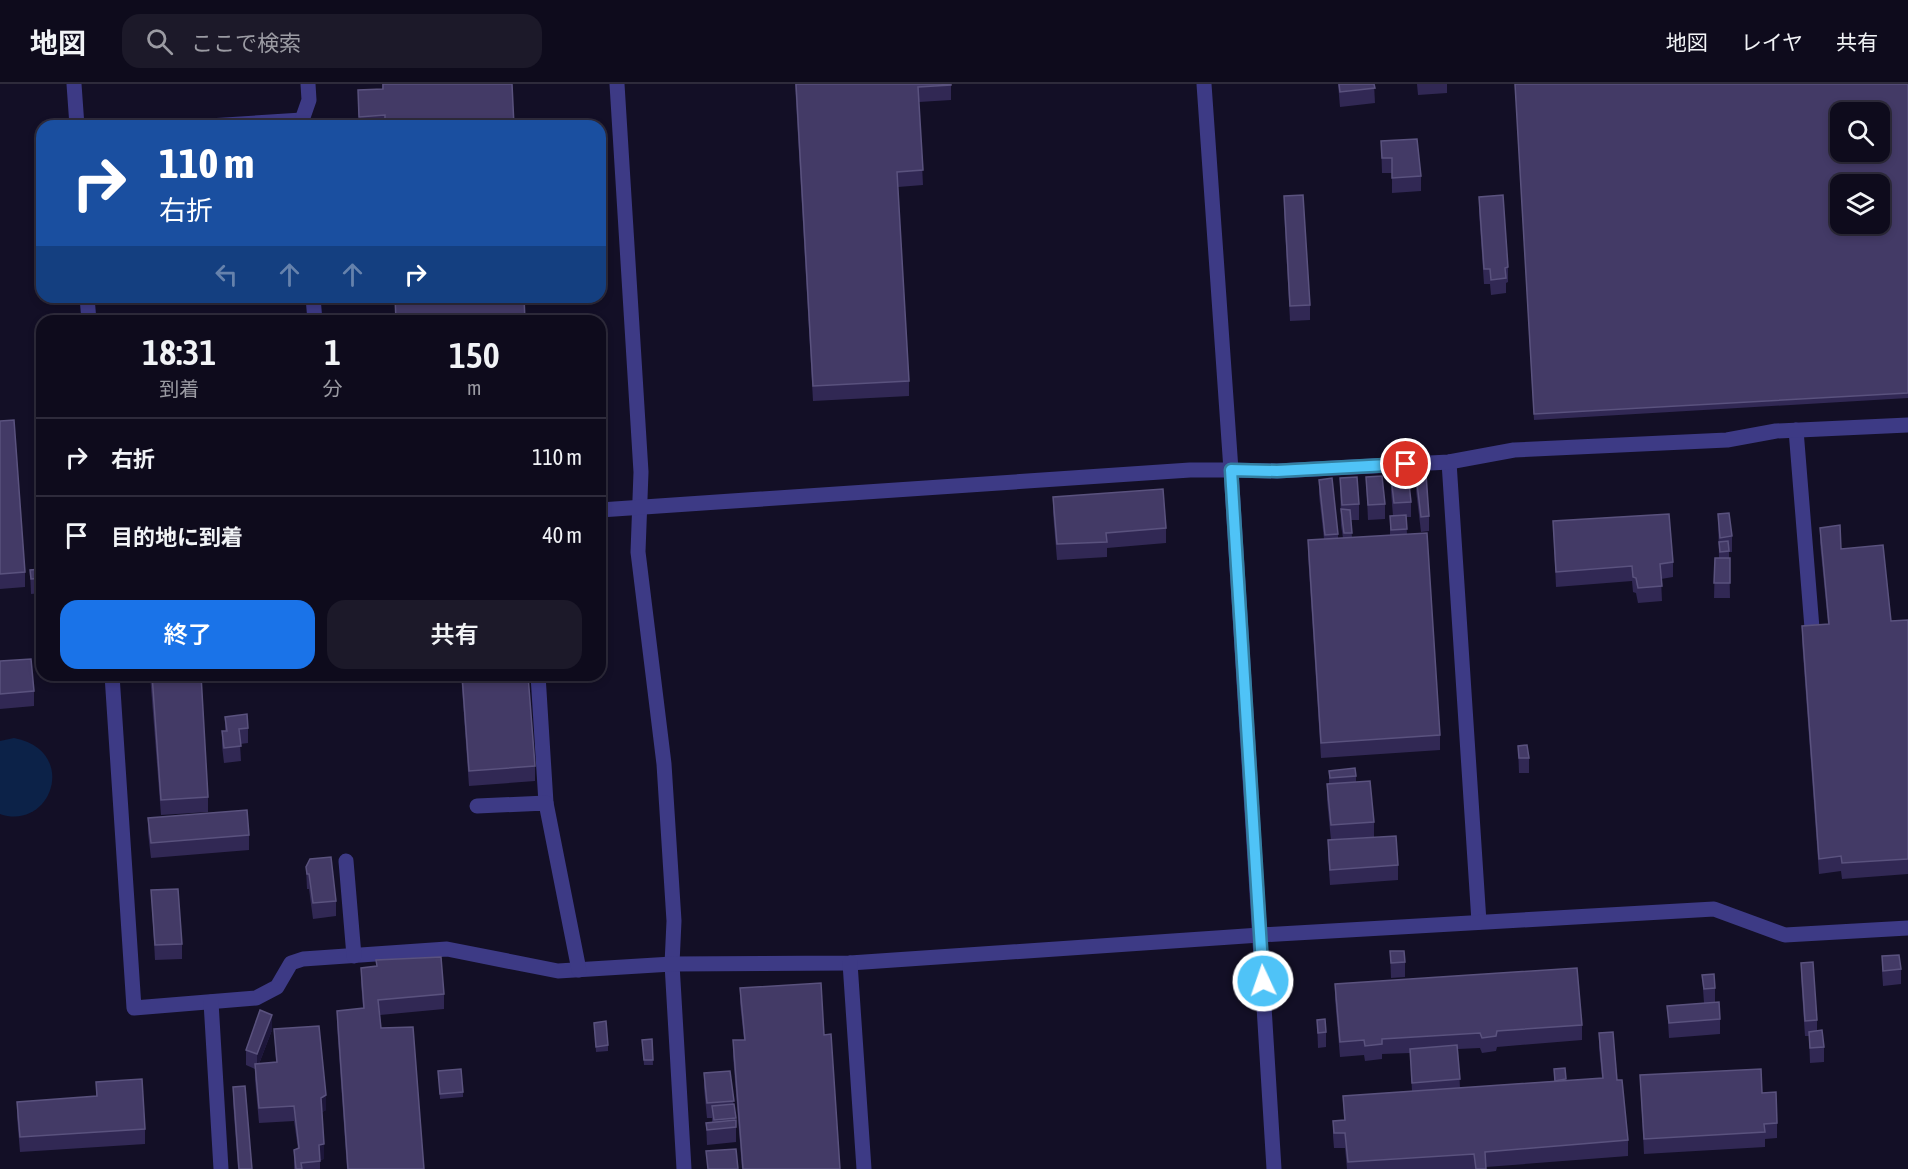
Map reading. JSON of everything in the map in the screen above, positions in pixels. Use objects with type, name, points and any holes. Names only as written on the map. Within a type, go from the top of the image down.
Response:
[{"type":"street","points":[[74,84],[77,120]]},
{"type":"street","points":[[303,120],[309,100],[308,84]]},
{"type":"street","points":[[617,84],[641,472],[638,552],[664,764],[674,921],[672,964],[684,1169]]},
{"type":"street","points":[[1204,84],[1231,470],[1274,1169]]},
{"type":"street","points":[[606,510],[1190,470],[1277,471],[1449,462],[1514,450],[1727,440],[1776,431],[1908,425]]},
{"type":"street","points":[[1796,430],[1812,628]]},
{"type":"street","points":[[1449,462],[1479,922]]},
{"type":"street","points":[[112,681],[134,1008],[256,998],[277,987],[291,963],[303,959],[447,949],[558,971],[672,964],[850,963],[1260,935],[1714,909],[1785,935],[1908,928]]},
{"type":"street","points":[[538,681],[546,803],[579,970]]},
{"type":"street","points":[[477,806],[546,803]]},
{"type":"street","points":[[346,861],[354,956]]},
{"type":"street","points":[[850,963],[864,1169]]},
{"type":"street","points":[[211,1002],[221,1169]]},
{"type":"water","points":[[14,738],[34,746],[47,758],[52,773],[51,788],[44,801],[33,812],[18,816],[0,814],[0,741]]},
{"type":"building","points":[[383,84],[512,84],[514,120],[385,120],[385,115],[359,117],[358,90],[383,89]]},
{"type":"building","points":[[796,84],[951,84],[918,87],[923,170],[897,172],[909,381],[813,386]]},
{"type":"building","points":[[1339,84],[1374,84],[1375,88],[1340,92]]},
{"type":"building","points":[[1515,84],[1908,84],[1908,393],[1534,414]]},
{"type":"building","points":[[1417,139],[1421,176],[1392,178],[1392,158],[1382,158],[1381,141]]},
{"type":"building","points":[[1303,195],[1310,305],[1290,306],[1284,196]]},
{"type":"building","points":[[1503,195],[1508,267],[1505,268],[1506,278],[1491,280],[1490,269],[1484,269],[1479,197]]},
{"type":"building","points":[[395,303],[524,303],[525,315],[396,315]]},
{"type":"building","points":[[14,420],[25,572],[0,574],[0,421]]},
{"type":"building","points":[[1408,474],[1411,502],[1394,503],[1391,476]]},
{"type":"building","points":[[1426,474],[1429,516],[1421,517],[1416,475]]},
{"type":"building","points":[[1382,476],[1385,504],[1368,505],[1366,477]]},
{"type":"building","points":[[1357,477],[1359,504],[1342,505],[1340,478]]},
{"type":"building","points":[[1332,478],[1338,534],[1325,535],[1319,480]]},
{"type":"building","points":[[1163,489],[1166,528],[1106,533],[1107,542],[1057,544],[1053,497]]},
{"type":"building","points":[[1341,509],[1350,510],[1352,533],[1344,533]]},
{"type":"building","points":[[1729,513],[1732,536],[1720,538],[1718,514]]},
{"type":"building","points":[[1669,514],[1673,562],[1660,564],[1662,586],[1638,588],[1636,578],[1633,577],[1632,566],[1556,572],[1553,521]]},
{"type":"building","points":[[1406,515],[1407,529],[1391,530],[1390,516]]},
{"type":"building","points":[[1840,525],[1841,549],[1883,545],[1891,621],[1908,620],[1908,859],[1842,863],[1841,856],[1819,859],[1802,626],[1829,624],[1820,528]]},
{"type":"building","points":[[1427,533],[1440,735],[1321,743],[1308,540]]},
{"type":"building","points":[[1728,541],[1729,551],[1720,552],[1719,542]]},
{"type":"building","points":[[1715,558],[1730,558],[1730,583],[1714,583]]},
{"type":"building","points":[[30,570],[36,570],[36,579],[31,579]]},
{"type":"building","points":[[31,659],[34,691],[0,694],[0,661]]},
{"type":"building","points":[[152,681],[201,681],[208,797],[161,800]]},
{"type":"building","points":[[462,681],[528,681],[535,766],[469,771]]},
{"type":"building","points":[[247,714],[248,728],[239,729],[241,746],[224,748],[222,731],[227,731],[225,717]]},
{"type":"building","points":[[1527,745],[1529,758],[1519,758],[1518,746]]},
{"type":"building","points":[[1355,768],[1356,776],[1330,778],[1329,771]]},
{"type":"building","points":[[1370,781],[1374,822],[1331,825],[1327,784]]},
{"type":"building","points":[[247,810],[249,835],[151,843],[148,818]]},
{"type":"building","points":[[1396,836],[1398,865],[1330,870],[1328,840]]},
{"type":"building","points":[[331,857],[336,901],[313,903],[306,867],[310,859]]},
{"type":"building","points":[[178,889],[182,944],[155,945],[151,890]]},
{"type":"building","points":[[1390,951],[1404,951],[1405,962],[1391,963]]},
{"type":"building","points":[[1899,955],[1901,969],[1883,971],[1882,956]]},
{"type":"building","points":[[441,957],[444,994],[378,1000],[381,1028],[413,1027],[424,1169],[348,1169],[337,1011],[364,1008],[361,968],[377,966],[376,960]]},
{"type":"building","points":[[1813,962],[1817,1020],[1805,1021],[1801,963]]},
{"type":"building","points":[[1577,968],[1582,1025],[1497,1031],[1496,1036],[1482,1038],[1480,1033],[1382,1039],[1382,1044],[1365,1046],[1364,1040],[1340,1042],[1335,984]]},
{"type":"building","points":[[1714,974],[1715,988],[1704,989],[1702,975]]},
{"type":"building","points":[[821,983],[824,1035],[831,1034],[840,1169],[743,1169],[733,1040],[745,1040],[740,988]]},
{"type":"building","points":[[1719,1002],[1720,1019],[1669,1023],[1667,1006]]},
{"type":"building","points":[[260,1010],[272,1015],[257,1054],[246,1050]]},
{"type":"building","points":[[1325,1019],[1326,1032],[1318,1033],[1317,1020]]},
{"type":"building","points":[[606,1021],[608,1045],[596,1047],[594,1023]]},
{"type":"building","points":[[319,1026],[326,1095],[321,1098],[324,1144],[319,1145],[320,1161],[301,1163],[302,1169],[296,1169],[294,1150],[299,1148],[294,1106],[259,1108],[255,1064],[277,1062],[274,1029]]},
{"type":"building","points":[[1822,1030],[1824,1047],[1810,1048],[1809,1032]]},
{"type":"building","points":[[1613,1032],[1617,1080],[1622,1080],[1628,1140],[1485,1152],[1486,1169],[1476,1169],[1474,1154],[1348,1162],[1345,1133],[1334,1133],[1333,1121],[1345,1120],[1343,1096],[1603,1078],[1599,1033]]},
{"type":"building","points":[[652,1039],[653,1060],[644,1060],[642,1040]]},
{"type":"building","points":[[1457,1045],[1460,1079],[1412,1083],[1410,1049]]},
{"type":"building","points":[[1565,1068],[1566,1079],[1555,1081],[1554,1069]]},
{"type":"building","points":[[461,1069],[463,1092],[440,1094],[438,1071]]},
{"type":"building","points":[[1761,1069],[1762,1093],[1776,1092],[1777,1123],[1764,1124],[1765,1132],[1644,1139],[1640,1075]]},
{"type":"building","points":[[730,1071],[734,1101],[707,1103],[704,1073]]},
{"type":"building","points":[[142,1079],[145,1129],[20,1137],[17,1102],[97,1096],[96,1082]]},
{"type":"building","points":[[245,1086],[252,1169],[239,1169],[233,1087]]},
{"type":"building","points":[[734,1104],[736,1118],[714,1120],[712,1106]]},
{"type":"building","points":[[736,1120],[736,1127],[707,1130],[706,1123]]},
{"type":"building","points":[[736,1149],[738,1169],[708,1169],[706,1151]]},
{"type":"route","points":[[1263,981],[1231,470],[1277,471],[1406,464]]}]
